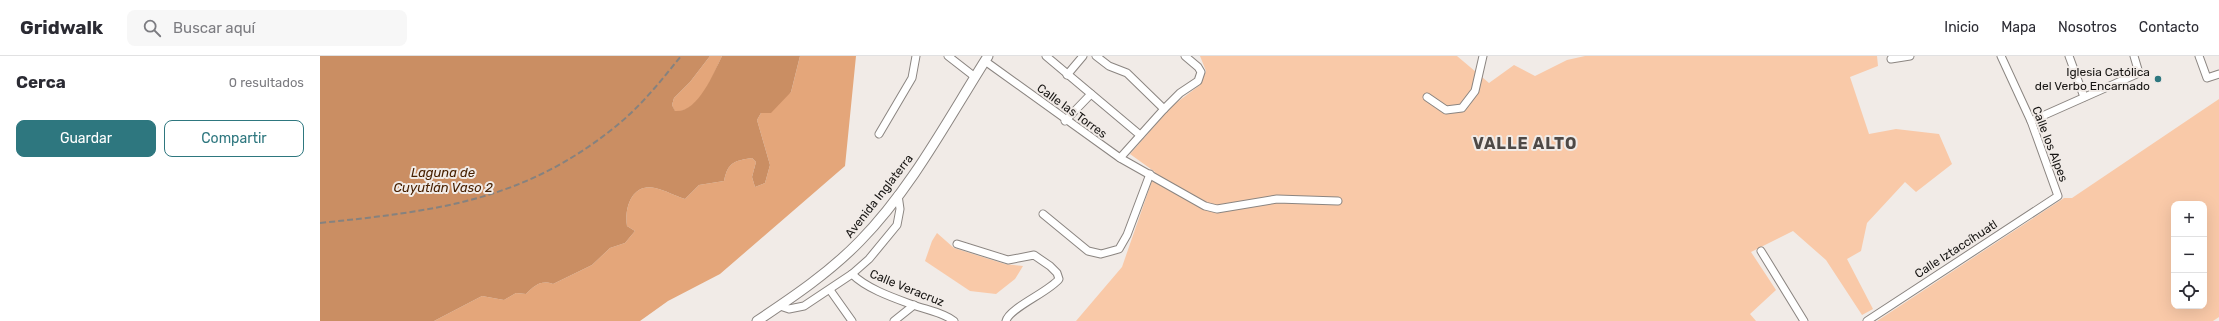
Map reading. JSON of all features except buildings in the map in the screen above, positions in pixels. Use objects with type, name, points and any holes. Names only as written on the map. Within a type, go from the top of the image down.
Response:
[{"type":"main road","name":"Avenida Inglaterra","points":[[757,321],[834,266],[861,240],[898,195],[986,58]]},
{"type":"street","points":[[879,134],[912,78],[916,56]]},
{"type":"street","points":[[948,56],[975,77]]},
{"type":"street","points":[[1046,56],[1140,135]]},
{"type":"street","points":[[1067,75],[1083,56]]},
{"type":"street","points":[[1096,56],[1109,66],[1127,73],[1164,109]]},
{"type":"street","points":[[1120,158],[1180,93],[1198,81],[1201,72],[1198,67],[1185,56]]},
{"type":"street","points":[[1428,97],[1446,110],[1462,108],[1475,91],[1483,56]]},
{"type":"street","points":[[1891,59],[1910,56]]},
{"type":"street","name":"Calle los Alpes","points":[[2001,56],[2031,120],[2058,196]]},
{"type":"street","points":[[2069,56],[2084,97]]},
{"type":"street","points":[[2031,120],[2139,73],[2134,56]]},
{"type":"street","points":[[2199,56],[2207,78],[2219,74]]},
{"type":"street","name":"Calle las Torres","points":[[986,58],[1065,121],[1120,158],[1205,206],[1217,209],[1277,199],[1338,200]]},
{"type":"street","points":[[1065,121],[1091,94]]},
{"type":"street","points":[[1043,214],[1088,251],[1101,254],[1119,249],[1128,235],[1150,174]]},
{"type":"street","points":[[780,306],[789,309],[804,306],[830,290],[869,259],[897,224],[900,209],[898,195]]},
{"type":"street","name":"Calle Iztaccíhuatl","points":[[1867,321],[2058,196]]},
{"type":"street","points":[[957,244],[1008,260],[1034,255],[1057,273],[1059,279],[1054,284],[1021,306],[1006,320]]},
{"type":"street","points":[[1761,251],[1804,321]]},
{"type":"street","name":"Calle Veracruz","points":[[852,274],[865,284],[954,321]]},
{"type":"street","points":[[830,290],[852,321]]},
{"type":"street","points":[[894,321],[914,305]]},
{"type":"shaded area","points":[[710,56],[722,56],[710,82],[692,106],[675,112],[672,105],[674,98],[690,82]]},
{"type":"shaded area","points":[[800,56],[856,56],[845,166],[720,274],[668,301],[640,321],[434,321],[482,296],[504,300],[516,293],[526,294],[538,284],[553,284],[592,265],[610,248],[625,243],[635,231],[627,226],[626,219],[628,205],[631,198],[640,189],[647,187],[655,188],[685,199],[699,185],[724,181],[730,166],[741,160],[752,158],[756,162],[752,177],[755,187],[765,183],[770,165],[757,120],[761,113],[791,92]]},
{"type":"shaded area","points":[[1200,56],[1457,56],[1489,83],[1514,65],[1535,76],[1567,60],[1585,56],[1877,56],[1878,66],[1850,77],[1869,134],[1896,129],[1939,134],[1952,164],[1916,192],[1905,182],[1867,223],[1861,251],[1847,259],[1873,309],[1862,315],[1826,260],[1793,231],[1751,252],[1776,290],[1750,314],[1756,321],[1076,321],[1122,267],[1155,172],[1130,154],[1172,106],[1200,85],[1206,71]]},
{"type":"shaded area","points":[[2219,99],[2219,317],[2213,321],[1877,321],[2064,198],[2072,198]]},
{"type":"shaded area","points":[[937,233],[954,248],[1005,264],[1023,266],[1015,279],[996,294],[970,291],[925,261],[932,241]]},
{"type":"water","name":"Laguna de Cuyutlán Vaso 2","points":[[320,56],[710,56],[690,82],[674,98],[672,105],[675,111],[683,110],[691,106],[698,99],[704,91],[722,56],[800,56],[791,92],[771,113],[761,113],[757,120],[770,165],[765,183],[755,187],[752,177],[756,162],[752,158],[741,160],[730,166],[724,181],[699,185],[685,199],[655,188],[647,187],[640,189],[631,198],[628,205],[626,219],[627,226],[635,231],[625,243],[610,248],[592,265],[553,284],[538,284],[526,294],[516,293],[504,300],[482,296],[434,321],[320,321]]},
{"type":"railway","points":[[320,223],[401,213],[475,199],[511,187],[546,172],[580,152],[615,127],[650,93],[681,56]]},
{"type":"place","name":"Iglesia Católica del Verbo Encarnado","points":[[2158,79]]},
{"type":"district","name":"VALLE ALTO","points":[[1525,143]]}]
